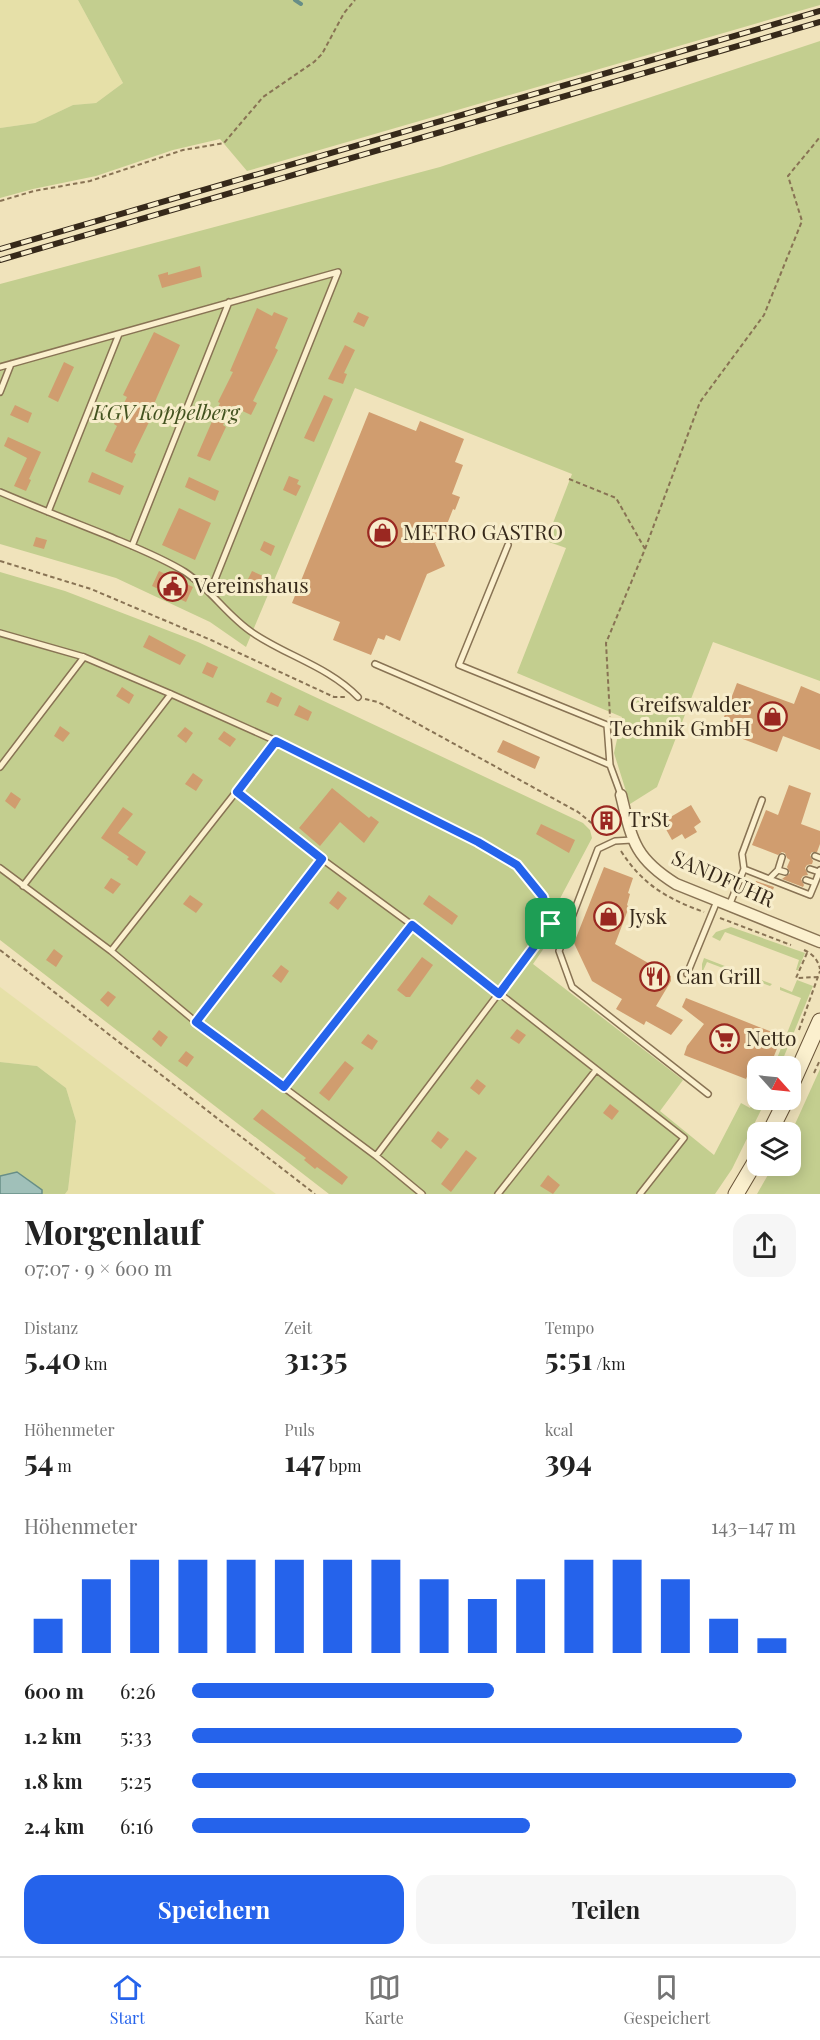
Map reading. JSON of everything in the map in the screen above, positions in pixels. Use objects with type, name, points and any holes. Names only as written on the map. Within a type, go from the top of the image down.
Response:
[{"type":"main road","points":[[801,1063],[820,1021]]},
{"type":"main road","points":[[736,1194],[747,1176]]},
{"type":"street","name":"SANDFUHR","points":[[621,795],[632,840],[659,874],[676,884],[820,942]]},
{"type":"lane","points":[[0,367],[338,272],[210,592]]},
{"type":"lane","points":[[132,546],[229,302]]},
{"type":"lane","points":[[48,512],[119,334]]},
{"type":"lane","points":[[0,392],[11,364]]},
{"type":"lane","points":[[0,492],[132,546],[182,571],[210,592],[252,633],[344,682],[358,697]]},
{"type":"lane","points":[[508,545],[459,665],[607,725],[610,765],[621,795]]},
{"type":"lane","points":[[0,633],[84,657],[171,694],[276,741],[478,842],[517,865],[543,897],[551,924],[565,934]]},
{"type":"lane","points":[[0,767],[84,657]]},
{"type":"lane","points":[[375,664],[610,765]]},
{"type":"lane","points":[[23,886],[171,694]]},
{"type":"lane","points":[[111,951],[276,741]]},
{"type":"lane","points":[[237,792],[322,859],[412,925],[684,1138],[640,1194]]},
{"type":"lane","points":[[729,906],[744,868],[742,854],[762,800]]},
{"type":"lane","points":[[632,840],[615,841],[598,849],[559,951],[572,987],[708,1094]]},
{"type":"lane","points":[[769,879],[778,870],[782,857],[789,861]]},
{"type":"lane","points":[[196,1022],[322,859]]},
{"type":"lane","points":[[0,868],[111,951],[196,1022],[376,1156],[423,1194]]},
{"type":"lane","points":[[744,868],[810,895],[820,871],[810,868]]},
{"type":"lane","points":[[778,870],[785,872]]},
{"type":"lane","points":[[806,880],[815,883]]},
{"type":"lane","points":[[687,974],[717,901]]},
{"type":"lane","points":[[376,1156],[551,924]]},
{"type":"lane","points":[[284,1087],[412,925]]},
{"type":"lane","points":[[498,1194],[596,1070]]},
{"type":"path","points":[[0,201],[34,191],[90,181],[183,150],[224,143],[264,97],[314,62],[344,13],[355,0]]},
{"type":"path","points":[[607,725],[610,717],[606,643],[645,549],[700,402],[764,315],[802,221],[788,176],[820,137]]},
{"type":"path","points":[[569,479],[615,498],[645,549]]},
{"type":"path","points":[[0,561],[91,589],[211,640],[334,697],[358,697],[378,702],[578,812],[615,841]]},
{"type":"path","points":[[0,950],[315,1194]]},
{"type":"path","points":[[808,952],[796,978],[819,977]]},
{"type":"path","points":[[796,1036],[820,971]]},
{"type":"shaded area","points":[[0,0],[78,0],[123,83],[96,103],[73,105],[35,123],[0,128]]},
{"type":"shaded area","points":[[0,987],[276,1194],[65,1194],[68,1190],[76,1121],[66,1088],[37,1066],[0,1062]]},
{"type":"green space","points":[[78,0],[820,0],[820,5],[247,171],[220,139],[173,150],[96,176],[0,198],[0,128],[35,123],[73,105],[96,103],[123,83]]},
{"type":"green space","name":"KGV Koppelberg","points":[[820,41],[820,681],[713,642],[657,787],[630,804],[614,753],[622,717],[517,673],[566,548],[546,541],[572,474],[355,388],[246,647],[210,622],[116,578],[0,544],[0,284],[440,167]]},
{"type":"green space","points":[[0,572],[65,591],[198,642],[583,823],[590,830],[592,838],[555,908],[564,919],[533,964],[683,1080],[660,1111],[714,1155],[741,1103],[747,1106],[747,1110],[761,1110],[755,1122],[747,1122],[747,1139],[732,1169],[715,1194],[329,1194],[0,940]]},
{"type":"green space","points":[[731,927],[805,953],[798,970],[796,970],[799,960],[725,932],[720,941],[712,937],[716,932]]},
{"type":"green space","points":[[704,958],[772,984],[770,986],[707,962],[702,973]]},
{"type":"green space","points":[[797,980],[813,986],[784,1056],[778,1056],[801,998],[780,990],[780,987],[792,992]]},
{"type":"green space","points":[[0,1062],[37,1066],[66,1088],[76,1121],[68,1190],[65,1194],[42,1194],[42,1190],[17,1172],[0,1176]]},
{"type":"green space","points":[[820,1069],[820,1194],[757,1194],[767,1176],[801,1176],[801,1122],[796,1122]]},
{"type":"water","points":[[17,1172],[42,1190],[42,1194],[0,1194],[0,1176]]},
{"type":"building","points":[[200,266],[202,277],[162,288],[158,275],[168,272],[168,275]]},
{"type":"building","points":[[257,308],[272,316],[274,312],[288,318],[275,348],[278,350],[253,401],[257,403],[251,415],[232,406],[223,425],[226,427],[210,461],[197,456],[220,403],[218,402],[233,372],[230,371]]},
{"type":"building","points":[[358,312],[369,317],[364,327],[353,322]]},
{"type":"building","points":[[154,332],[180,345],[147,421],[149,422],[134,453],[136,454],[132,463],[105,451],[117,426],[114,424],[127,397],[123,395]]},
{"type":"building","points":[[345,345],[355,350],[344,373],[347,374],[343,384],[328,379]]},
{"type":"building","points":[[64,362],[74,367],[58,402],[48,397]]},
{"type":"building","points":[[324,395],[333,399],[314,442],[304,438]]},
{"type":"building","points":[[15,405],[32,413],[28,423],[10,415]]},
{"type":"building","name":"METRO GASTRO","points":[[369,412],[416,431],[420,421],[464,439],[455,462],[463,465],[452,494],[460,497],[455,510],[453,509],[442,537],[443,540],[435,543],[445,566],[427,574],[400,641],[386,635],[384,640],[378,638],[371,655],[333,640],[340,622],[292,603]]},
{"type":"building","points":[[8,437],[41,452],[26,491],[14,486],[27,458],[4,446]]},
{"type":"building","points":[[92,472],[124,486],[120,495],[88,482]]},
{"type":"building","points":[[289,476],[299,480],[297,484],[301,486],[296,496],[283,490]]},
{"type":"building","points":[[189,477],[219,491],[215,501],[185,487]]},
{"type":"building","points":[[179,508],[211,523],[195,560],[162,545]]},
{"type":"building","points":[[36,537],[47,540],[44,549],[33,546]]},
{"type":"building","points":[[264,541],[275,546],[271,556],[260,550]]},
{"type":"building","name":"Vereinshaus","points":[[159,571],[193,587],[186,602],[152,586]]},
{"type":"building","points":[[252,571],[263,576],[259,586],[247,581]]},
{"type":"building","points":[[149,635],[186,655],[180,665],[143,647]]},
{"type":"building","points":[[207,662],[218,667],[213,678],[202,673]]},
{"type":"building","name":"Greifswalder Technik GmbH","points":[[737,683],[794,704],[801,686],[820,694],[820,750],[783,736],[777,752],[719,730]]},
{"type":"building","points":[[122,687],[134,695],[129,704],[116,696]]},
{"type":"building","points":[[271,692],[282,698],[278,707],[266,702]]},
{"type":"building","points":[[299,705],[312,712],[308,721],[294,715]]},
{"type":"building","points":[[60,726],[70,733],[63,742],[54,736]]},
{"type":"building","points":[[185,727],[193,733],[186,743],[177,736]]},
{"type":"building","points":[[224,731],[236,739],[230,747],[218,739]]},
{"type":"building","points":[[503,740],[540,757],[535,769],[497,752]]},
{"type":"building","points":[[193,773],[203,780],[196,791],[185,784]]},
{"type":"building","points":[[789,785],[811,793],[801,824],[820,831],[820,844],[817,852],[812,852],[810,855],[812,864],[805,868],[808,875],[801,879],[803,887],[782,879],[790,873],[787,867],[790,860],[785,853],[778,855],[752,845],[766,810],[778,815]]},
{"type":"building","points":[[332,788],[369,818],[371,816],[379,822],[364,843],[340,822],[320,846],[299,828]]},
{"type":"building","points":[[11,792],[21,799],[15,809],[5,801]]},
{"type":"building","points":[[691,805],[701,822],[694,827],[697,832],[685,839],[682,834],[672,840],[662,822]]},
{"type":"building","points":[[123,807],[133,814],[118,833],[146,852],[137,866],[127,859],[129,857],[101,838]]},
{"type":"building","points":[[541,824],[575,840],[569,853],[536,834]]},
{"type":"building","points":[[604,867],[633,878],[628,893],[630,894],[627,905],[629,907],[615,944],[671,976],[671,981],[656,1006],[683,1020],[671,1035],[646,1021],[644,1025],[616,1009],[622,999],[592,981],[574,943]]},
{"type":"building","points":[[111,878],[121,884],[113,894],[104,888]]},
{"type":"building","points":[[756,881],[774,887],[770,898],[752,892]]},
{"type":"building","points":[[338,891],[347,898],[338,910],[329,903]]},
{"type":"building","points":[[190,895],[203,904],[196,913],[183,904]]},
{"type":"building","points":[[429,895],[458,916],[452,925],[423,904]]},
{"type":"building","points":[[54,949],[63,956],[56,967],[46,960]]},
{"type":"building","points":[[422,957],[433,965],[410,997],[406,997],[397,990]]},
{"type":"building","points":[[281,965],[289,971],[281,983],[272,976]]},
{"type":"building","points":[[108,991],[116,997],[108,1007],[100,1000]]},
{"type":"building","name":"Netto","points":[[686,998],[782,1036],[774,1056],[747,1056],[746,1079],[684,1055],[687,1046],[704,1024],[682,1007]]},
{"type":"building","points":[[517,1029],[526,1035],[519,1044],[510,1038]]},
{"type":"building","points":[[159,1030],[168,1037],[161,1047],[152,1039]]},
{"type":"building","points":[[368,1034],[378,1041],[372,1050],[361,1043]]},
{"type":"building","points":[[186,1051],[194,1057],[187,1067],[178,1061]]},
{"type":"building","points":[[345,1061],[354,1068],[329,1101],[319,1093]]},
{"type":"building","points":[[477,1079],[486,1086],[479,1095],[470,1088]]},
{"type":"building","points":[[610,1104],[619,1111],[612,1120],[603,1113]]},
{"type":"building","points":[[262,1109],[348,1177],[342,1185],[317,1167],[315,1169],[304,1160],[306,1158],[253,1119]]},
{"type":"building","points":[[438,1131],[449,1139],[441,1149],[431,1141]]},
{"type":"building","points":[[466,1150],[477,1158],[451,1192],[441,1184]]},
{"type":"building","points":[[548,1175],[560,1185],[553,1194],[540,1186]]},
{"type":"waterway","points":[[295,0],[301,4]]},
{"type":"railway","points":[[0,249],[820,11]]},
{"type":"railway","points":[[0,260],[820,22]]},
{"type":"place","name":"METRO GASTRO","points":[[382,533]]},
{"type":"place","name":"Vereinshaus","points":[[173,586]]},
{"type":"place","name":"Greifswalder Technik GmbH","points":[[772,717]]},
{"type":"place","name":"TrSt","points":[[607,820]]},
{"type":"place","name":"Jysk","points":[[608,917]]},
{"type":"place","name":"Can Grill","points":[[655,977]]},
{"type":"place","name":"Netto","points":[[725,1039]]},
{"type":"route","points":[[276,741],[478,842],[517,865],[543,897],[551,924],[499,994],[412,925],[284,1087],[196,1022],[322,859],[237,792],[276,741]]}]
